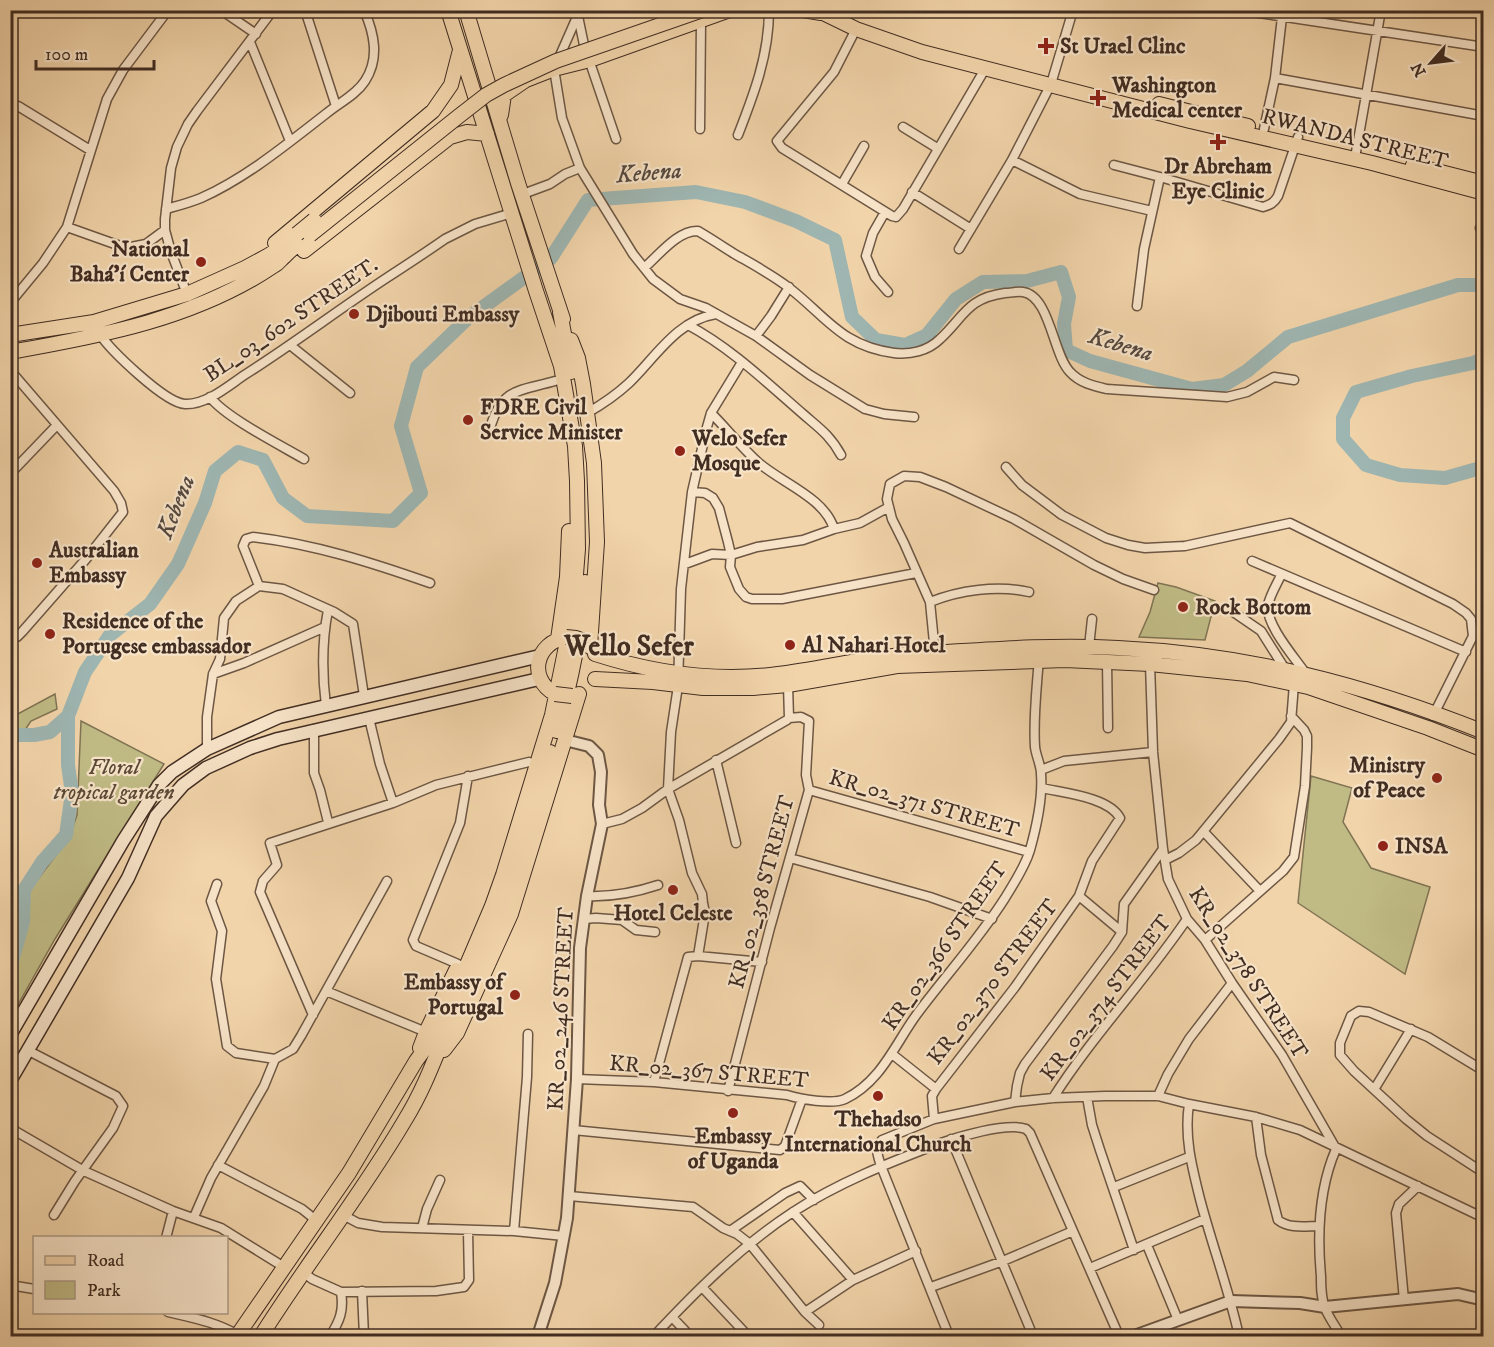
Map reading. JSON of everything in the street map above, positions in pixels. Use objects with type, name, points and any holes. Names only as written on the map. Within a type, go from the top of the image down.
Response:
[{"type":"main road","points":[[237,1336],[317,1221],[416,1061],[440,1028],[492,906],[552,715],[573,612],[579,530],[576,463],[561,366],[448,10]]},
{"type":"main road","points":[[261,1336],[406,1120],[436,1062],[448,1028],[490,938],[526,836],[567,697],[581,627],[587,558],[586,480],[579,413],[553,286],[500,124],[466,10]]},
{"type":"main road","points":[[10,352],[101,336],[183,311],[236,288],[278,264],[303,235],[439,121],[498,78],[555,52],[678,10]]},
{"type":"main road","points":[[10,335],[94,322],[187,294],[229,276],[303,235],[459,116],[504,85],[556,62],[702,16],[730,10]]},
{"type":"main road","name":"RWANDA STREET","points":[[803,10],[824,11],[904,37],[1190,121],[1356,152],[1484,183]]},
{"type":"main road","name":"RWANDA STREET","points":[[824,11],[856,29],[890,42],[985,69],[1052,80],[1264,129],[1297,142],[1484,193]]},
{"type":"main road","points":[[500,124],[504,95],[526,80],[554,69],[590,60],[702,16]]},
{"type":"main road","points":[[263,258],[292,227],[433,111],[451,85],[460,50]]},
{"type":"main road","points":[[278,264],[297,257],[450,137],[467,132],[487,135]]},
{"type":"main road","points":[[560,312],[578,358],[594,463],[597,498],[597,660],[602,679]]},
{"type":"main road","points":[[544,318],[569,479],[567,577],[562,638]]},
{"type":"main road","points":[[1484,732],[1369,690],[1285,669],[1219,657],[1119,648],[1089,647],[1039,654],[897,666],[788,685],[703,688],[678,679],[634,666],[576,638],[562,638],[548,645],[540,656],[537,669],[539,679],[553,692],[579,699],[602,679],[653,682],[678,679],[698,676],[746,677],[891,656],[934,653],[1039,654],[1247,674],[1308,687],[1428,728],[1484,750]]},
{"type":"main road","points":[[10,1035],[123,841],[150,799],[172,772],[207,748],[279,717],[540,656]]},
{"type":"main road","points":[[10,1081],[128,878],[156,816],[171,796],[183,785],[206,768],[278,739],[539,679]]},
{"type":"main road","points":[[416,1061],[426,1032],[458,964],[502,854],[546,700],[553,692]]},
{"type":"main road","points":[[436,1062],[457,1033],[512,914],[565,740],[575,699]]},
{"type":"street","points":[[221,10],[253,38],[290,141]]},
{"type":"street","points":[[187,294],[165,230],[165,209],[171,168],[182,135],[197,111],[273,10]]},
{"type":"street","points":[[305,10],[336,106]]},
{"type":"street","points":[[165,209],[193,201],[222,188],[352,95],[364,83],[373,60],[372,31],[364,10]]},
{"type":"street","points":[[738,135],[759,82],[768,42],[770,10]]},
{"type":"street","points":[[959,249],[1012,160],[1052,80],[1073,10]]},
{"type":"street","points":[[1239,10],[1484,47]]},
{"type":"street","points":[[1356,152],[1382,10]]},
{"type":"street","points":[[10,303],[43,263],[67,227],[107,99],[133,56],[165,11]]},
{"type":"street","points":[[579,13],[584,45],[616,140]]},
{"type":"street","points":[[579,13],[554,69],[562,118],[580,168],[633,254],[653,279],[669,292],[756,336],[810,375],[866,410],[914,417]]},
{"type":"street","points":[[700,129],[702,16]]},
{"type":"street","points":[[1264,129],[1275,78],[1282,17]]},
{"type":"street","points":[[856,29],[834,72],[777,141],[782,148],[896,217],[985,69]]},
{"type":"street","points":[[1275,78],[1483,116],[1484,98]]},
{"type":"street","points":[[10,108],[18,106],[90,150]]},
{"type":"street","points":[[903,127],[937,148]]},
{"type":"street","points":[[1114,165],[1263,207],[1275,202],[1297,142]]},
{"type":"street","points":[[842,184],[864,146]]},
{"type":"street","points":[[1012,160],[1080,194],[1152,211]]},
{"type":"street","points":[[523,194],[550,184],[580,168]]},
{"type":"street","points":[[1137,306],[1152,211],[1160,177]]},
{"type":"street","points":[[912,192],[971,229]]},
{"type":"street","points":[[885,212],[873,233],[866,256],[875,277],[888,292]]},
{"type":"street","name":"BL_03_602 STREET.","points":[[94,322],[101,336],[151,386],[169,399],[186,404],[210,397],[461,230],[512,213]]},
{"type":"street","points":[[67,227],[126,248],[146,244],[165,230]]},
{"type":"street","points":[[644,268],[680,236],[688,231],[698,231],[789,287],[840,333],[856,344],[885,352],[902,354],[926,349],[939,340],[962,313],[976,303],[994,295],[1024,292],[1034,297],[1040,306],[1062,360],[1069,371],[1093,386],[1118,390],[1227,397],[1246,392],[1274,377],[1294,380]]},
{"type":"street","points":[[756,336],[789,287]]},
{"type":"street","points":[[587,413],[609,401],[631,381],[657,350],[688,326],[702,317],[716,314]]},
{"type":"street","points":[[688,326],[708,337],[763,378],[827,434],[841,455]]},
{"type":"street","points":[[290,345],[350,393]]},
{"type":"street","points":[[698,956],[705,914],[704,903],[690,867],[679,820],[668,789],[671,732],[678,679],[681,589],[692,492],[711,413],[742,362]]},
{"type":"street","points":[[10,370],[114,491],[123,512],[54,596],[17,637],[10,639]]},
{"type":"street","points":[[491,425],[500,403],[507,396],[519,390],[555,381]]},
{"type":"street","points":[[210,397],[233,416],[304,459]]},
{"type":"street","points":[[711,413],[759,463],[806,495],[823,510],[834,529]]},
{"type":"street","points":[[10,474],[57,425]]},
{"type":"street","points":[[1006,467],[1022,485],[1062,515],[1106,538],[1145,548],[1185,546],[1282,523],[1296,524],[1453,604],[1471,619],[1473,636],[1428,728]]},
{"type":"street","points":[[934,653],[930,602],[891,519],[887,499],[890,484],[904,476],[920,477],[946,487],[1014,519],[1094,565],[1154,590]]},
{"type":"street","points":[[692,492],[705,493],[713,498],[731,555],[730,567],[739,589],[746,597],[782,600],[916,573]]},
{"type":"street","points":[[685,564],[711,554],[731,555],[757,547],[803,540],[860,523],[889,507]]},
{"type":"street","points":[[259,586],[243,546],[246,539],[253,537],[281,540],[316,548],[382,566],[430,583]]},
{"type":"street","points":[[1252,561],[1466,652]]},
{"type":"street","points":[[1281,575],[1268,605],[1269,614],[1273,626],[1306,674]]},
{"type":"street","points":[[207,748],[207,717],[213,674],[220,659],[224,618],[236,601],[259,586],[283,589],[349,621],[354,627],[364,696]]},
{"type":"street","points":[[930,602],[959,593],[1000,589],[1029,592]]},
{"type":"street","points":[[1226,607],[1261,631],[1285,669]]},
{"type":"street","points":[[326,705],[323,685],[325,627],[328,610]]},
{"type":"street","points":[[1089,647],[1092,620]]},
{"type":"street","points":[[213,674],[244,663],[325,627]]},
{"type":"street","points":[[1473,636],[1484,634]]},
{"type":"street","name":"KR_02_366 STREET","points":[[838,1101],[857,1092],[872,1079],[892,1054],[918,1013],[992,919],[1015,882],[1029,852],[1042,788],[1041,770],[1035,748],[1039,654]]},
{"type":"street","points":[[1107,662],[1108,728]]},
{"type":"street","name":"KR_02_378 STREET","points":[[1150,664],[1153,752],[1168,879],[1187,919],[1205,940],[1282,1055],[1336,1149]]},
{"type":"street","points":[[1165,860],[1188,848],[1280,739],[1288,727],[1291,716],[1294,684]]},
{"type":"street","points":[[602,824],[622,819],[642,808],[668,789],[789,718],[788,685]]},
{"type":"street","points":[[1205,940],[1288,866],[1294,857],[1305,786],[1307,736],[1291,716]]},
{"type":"street","name":"KR_02_358 STREET","points":[[728,1091],[744,1021],[809,790],[806,775],[808,721],[801,717],[789,718]]},
{"type":"street","points":[[369,718],[380,764],[393,802]]},
{"type":"street","points":[[314,729],[314,773],[328,822]]},
{"type":"street","name":"KR_02_246 STREET","points":[[564,1236],[578,1079],[579,966],[587,896],[602,824],[599,805],[601,772],[598,754],[589,747],[565,740]]},
{"type":"street","points":[[1041,770],[1064,761],[1153,752]]},
{"type":"street","points":[[717,760],[736,843]]},
{"type":"street","points":[[313,1015],[266,908],[260,887],[277,865],[270,843],[393,802],[436,785],[529,762]]},
{"type":"street","points":[[458,964],[416,946],[413,940],[460,823],[468,776]]},
{"type":"street","name":"KR_02_370 STREET","points":[[936,1089],[1015,987],[1079,897],[1092,861],[1120,818],[1116,811],[1100,802],[1042,788]]},
{"type":"street","name":"KR_02_371 STREET","points":[[809,790],[1029,852]]},
{"type":"street","points":[[1204,831],[1259,890]]},
{"type":"street","points":[[1015,1102],[1018,1079],[1025,1064],[1122,932],[1124,904],[1163,849]]},
{"type":"street","points":[[790,858],[930,897],[992,919]]},
{"type":"street","points":[[217,884],[211,901],[222,931],[216,979],[227,1046],[236,1053],[275,1059],[293,1049],[387,881]]},
{"type":"street","points":[[587,896],[606,897],[658,885]]},
{"type":"street","points":[[1079,897],[1122,932]]},
{"type":"street","points":[[584,919],[622,920],[636,930],[656,932]]},
{"type":"street","name":"KR_02_374 STREET","points":[[1053,1098],[1080,1058],[1168,947],[1187,919]]},
{"type":"street","points":[[654,1082],[687,960],[692,955],[762,962]]},
{"type":"street","points":[[1158,1096],[1189,1039],[1232,983]]},
{"type":"street","points":[[326,991],[426,1032]]},
{"type":"street","points":[[1484,1071],[1428,1037],[1369,1012],[1359,1011],[1351,1016],[1340,1043],[1340,1055],[1406,1119],[1427,1136],[1484,1173]]},
{"type":"street","points":[[1375,1088],[1411,1029]]},
{"type":"street","points":[[514,1231],[527,1077],[528,1034]]},
{"type":"street","points":[[27,1050],[99,1086],[121,1100],[123,1106],[120,1116],[54,1215]]},
{"type":"street","points":[[892,1054],[936,1089],[932,1096],[934,1119]]},
{"type":"street","points":[[194,1217],[218,1164],[264,1086],[275,1059]]},
{"type":"street","name":"KR_02_367 STREET","points":[[578,1079],[654,1082],[838,1101]]},
{"type":"street","points":[[1087,1096],[1092,1125],[1134,1250]]},
{"type":"street","points":[[949,1336],[877,1151],[882,1140],[934,1119],[1015,1102],[1053,1098],[1158,1096],[1256,1117],[1300,1130],[1484,1218]]},
{"type":"street","points":[[573,1130],[780,1150],[785,1146],[802,1099]]},
{"type":"street","points":[[1189,1104],[1186,1120],[1189,1157],[1239,1336]]},
{"type":"street","points":[[1256,1117],[1261,1155],[1278,1220],[1283,1225],[1319,1226]]},
{"type":"street","points":[[654,1336],[702,1287],[750,1244],[793,1212],[814,1200],[881,1166],[951,1139],[1021,1127],[1030,1133],[1119,1336]]},
{"type":"street","points":[[10,1128],[84,1171],[173,1211],[215,1225],[284,1267]]},
{"type":"street","points":[[951,1139],[1033,1336]]},
{"type":"street","points":[[1336,1149],[1326,1180],[1319,1226],[1321,1278],[1325,1307],[1341,1336]]},
{"type":"street","points":[[1114,1187],[1189,1157]]},
{"type":"street","points":[[218,1164],[302,1209],[317,1221]]},
{"type":"street","points":[[422,1228],[432,1196],[440,1180]]},
{"type":"street","points":[[730,1231],[785,1193],[800,1186],[814,1200]]},
{"type":"street","points":[[1404,1300],[1396,1213],[1399,1204],[1418,1186]]},
{"type":"street","points":[[569,1196],[693,1208],[750,1244],[805,1312],[819,1325]]},
{"type":"street","points":[[167,1236],[173,1211]]},
{"type":"street","points":[[793,1212],[853,1280]]},
{"type":"street","points":[[343,1215],[358,1223],[382,1227],[514,1231],[564,1236],[555,1282],[544,1323],[538,1336]]},
{"type":"street","points":[[1090,1268],[1205,1220]]},
{"type":"street","points":[[303,1272],[312,1279],[341,1292],[436,1291],[464,1287],[469,1280],[468,1231]]},
{"type":"street","points":[[931,1287],[1003,1261],[1073,1231]]},
{"type":"street","points":[[1147,1245],[1178,1320]]},
{"type":"street","points":[[805,1312],[853,1280],[916,1251]]},
{"type":"street","points":[[10,1285],[33,1289]]},
{"type":"street","points":[[702,1287],[748,1336]]},
{"type":"street","points":[[362,1291],[364,1336]]},
{"type":"street","points":[[330,1336],[343,1310],[341,1292]]},
{"type":"street","points":[[1134,1336],[1231,1302],[1300,1303],[1325,1307],[1458,1294],[1484,1300]]},
{"type":"street","points":[[177,1314],[212,1322],[237,1336]]},
{"type":"street","points":[[672,1317],[690,1336]]},
{"type":"street","points":[[544,1323],[546,1336]]},
{"type":"green space","name":"Rock Bottom","points":[[1158,583],[1215,601],[1205,640],[1139,637],[1150,612]]},
{"type":"green space","points":[[55,694],[57,709],[31,721],[25,730],[11,731],[11,714],[16,715]]},
{"type":"green space","name":"Floral tropical garden","points":[[81,721],[164,764],[55,939],[11,1017],[11,976],[15,970],[29,891],[69,838],[77,815]]},
{"type":"green space","points":[[1311,776],[1352,788],[1343,822],[1371,868],[1430,887],[1405,974],[1298,903]]},
{"type":"waterway","name":"Kebena","points":[[10,735],[50,732],[68,716],[85,672],[110,635],[150,604],[178,564],[205,503],[215,471],[238,452],[263,460],[283,498],[307,516],[393,521],[421,493],[401,426],[417,367],[468,318],[551,258],[588,200],[696,192],[745,202],[796,221],[835,240],[852,317],[876,340],[905,345],[927,335],[956,299],[983,282],[1027,281],[1061,272],[1069,297],[1064,324],[1066,350],[1090,361],[1192,389],[1224,385],[1247,371],[1288,337],[1458,285],[1484,285]]},
{"type":"waterway","name":"Kebena","points":[[1484,358],[1473,363],[1412,376],[1356,392],[1343,418],[1343,439],[1366,465],[1400,475],[1445,478],[1484,467]]},
{"type":"waterway","points":[[10,969],[23,922],[24,890],[42,862],[66,835],[72,793],[68,765],[68,716]]},
{"type":"place","name":"St Urael Clinc","points":[[1046,46]]},
{"type":"place","name":"Washington Medical center","points":[[1098,98]]},
{"type":"place","name":"Dr Abreham Eye Clinic","points":[[1218,142]]},
{"type":"place","name":"National Bahá’í Center","points":[[201,262]]},
{"type":"place","name":"Djibouti Embassy","points":[[354,314]]},
{"type":"place","name":"FDRE Civil Service Minister","points":[[468,420]]},
{"type":"place","name":"Welo Sefer Mosque","points":[[680,451]]},
{"type":"place","name":"Australian Embassy","points":[[37,563]]},
{"type":"place","name":"Rock Bottom","points":[[1183,607]]},
{"type":"place","name":"Residence of the Portugese embassador","points":[[50,634]]},
{"type":"place","name":"Al Nahari Hotel","points":[[790,645]]},
{"type":"place","name":"Ministry of Peace","points":[[1437,778]]},
{"type":"place","name":"INSA","points":[[1383,846]]},
{"type":"place","name":"Hotel Celeste","points":[[673,890]]},
{"type":"place","name":"Embassy of Portugal","points":[[515,995]]},
{"type":"place","name":"Thehadso International Church","points":[[878,1096]]},
{"type":"place","name":"Embassy of Uganda","points":[[733,1113]]},
{"type":"district","name":"Wello Sefer","points":[[629,646]]}]
